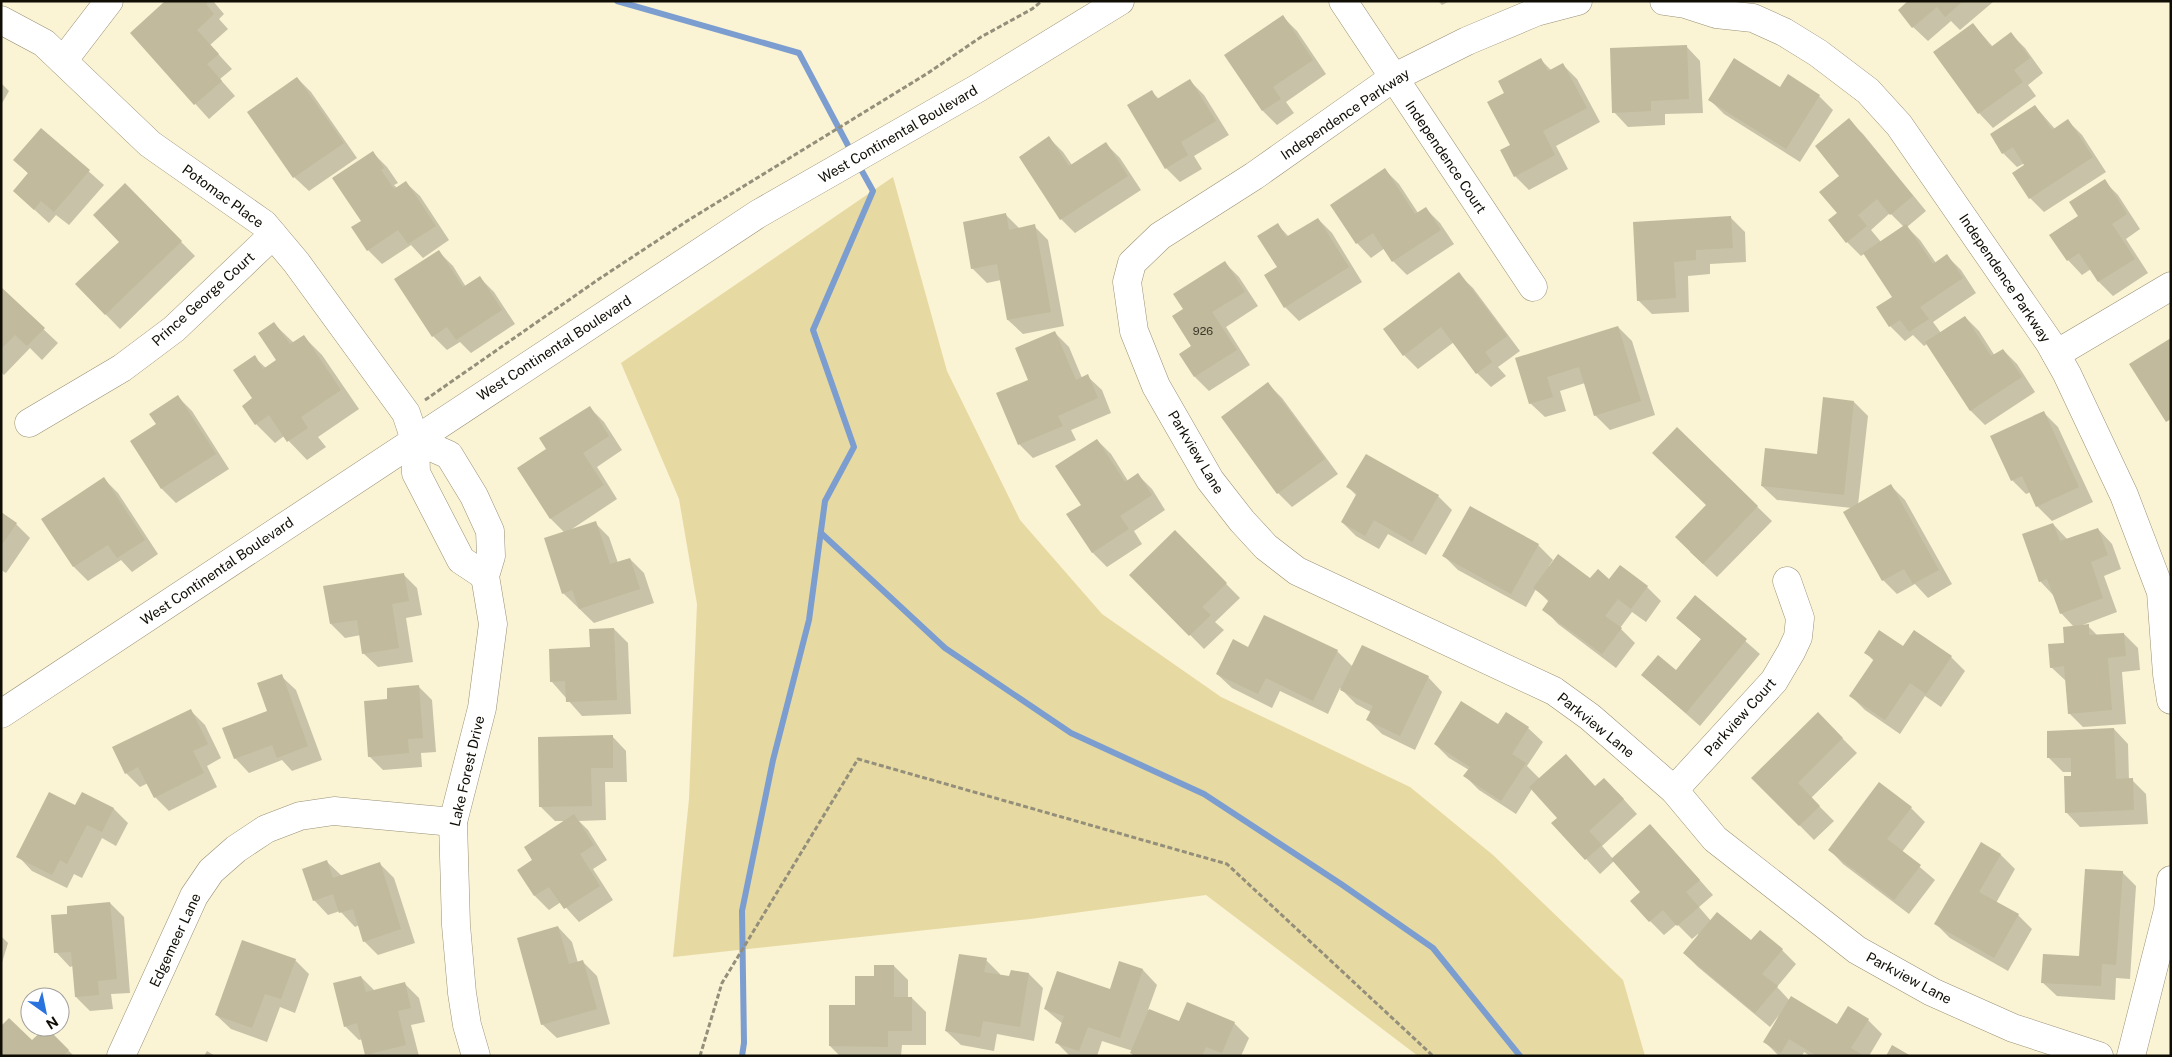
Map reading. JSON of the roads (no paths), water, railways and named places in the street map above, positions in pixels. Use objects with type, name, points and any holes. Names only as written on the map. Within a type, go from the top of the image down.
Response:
[{"type":"street","points":[[63,61],[109,1]]},
{"type":"street","name":"West Continental Boulevard","points":[[1,714],[758,214],[978,88],[1120,1]]},
{"type":"street","name":"Independence Court","points":[[1342,1],[1533,287]]},
{"type":"street","name":"Independence Parkway","points":[[1132,263],[1160,236],[1254,176],[1393,78],[1467,41],[1536,12],[1578,1]]},
{"type":"street","name":"Independence Parkway","points":[[1664,1],[1717,8],[1753,18],[1784,32],[1818,52],[1868,91],[1899,125],[2026,306],[2056,354],[2124,495],[2162,592],[2167,674],[2171,700]]},
{"type":"street","name":"Potomac Place","points":[[1,20],[44,43],[150,144],[264,224],[296,262],[406,413],[415,440]]},
{"type":"street","name":"Prince George Court","points":[[29,423],[122,368],[174,328],[273,235]]},
{"type":"street","name":"Parkview Lane","points":[[1132,263],[1127,282],[1134,331],[1156,386],[1210,480],[1242,521],[1266,547],[1297,571],[1554,691],[1590,717],[1674,790],[1715,839],[1858,950],[1932,992],[2012,1028],[2099,1056]]},
{"type":"street","points":[[2056,354],[2171,286]]},
{"type":"street","points":[[415,440],[416,473],[461,560],[485,576]]},
{"type":"street","name":"Lake Forest Drive","points":[[415,440],[449,455],[474,496],[490,531],[490,556],[485,576],[493,624],[482,708],[453,822],[456,925],[462,993],[476,1056]]},
{"type":"street","name":"Parkview Court","points":[[1674,790],[1774,681],[1791,652],[1798,637],[1800,618],[1787,581]]},
{"type":"street","name":"Edgemeer Lane","points":[[121,1056],[194,896],[211,871],[236,849],[274,826],[300,816],[334,811],[453,822]]},
{"type":"street","points":[[2131,1056],[2168,910],[2171,880]]},
{"type":"waterway","points":[[617,1],[799,53],[852,153]]},
{"type":"waterway","points":[[742,1056],[744,1043],[742,911],[773,760],[809,620],[825,501],[854,447],[813,330],[873,191],[858,164]]},
{"type":"waterway","points":[[821,533],[945,648],[1071,733],[1204,794],[1341,884],[1433,948],[1520,1056]]}]
